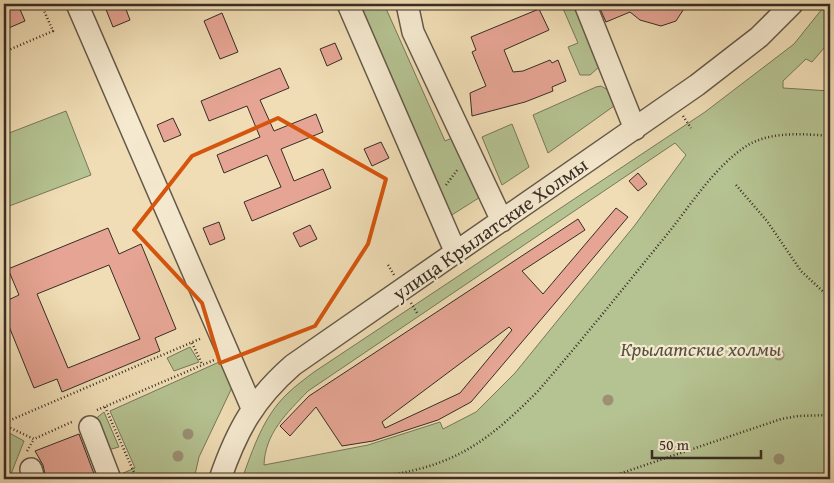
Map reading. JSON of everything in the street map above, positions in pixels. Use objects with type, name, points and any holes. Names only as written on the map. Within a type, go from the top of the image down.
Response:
[{"type":"street","points":[[77,4],[252,408]]},
{"type":"street","points":[[348,4],[456,253]]},
{"type":"street","points":[[407,4],[413,32],[502,221]]},
{"type":"street","points":[[585,4],[635,129]]},
{"type":"street","name":"улица Крылатские Холмы","points":[[220,479],[234,443],[252,408],[270,385],[293,365],[697,85],[758,37],[792,4]]},
{"type":"street","points":[[88,419],[110,479]]},
{"type":"path","points":[[4,52],[53,31],[41,4]]},
{"type":"path","points":[[357,479],[398,475],[424,468],[451,459],[474,447],[510,420],[538,391],[703,190],[733,158],[748,145],[776,136],[795,134],[830,136]]},
{"type":"path","points":[[446,193],[446,184],[471,153]]},
{"type":"path","points":[[736,185],[762,214],[801,271],[830,298]]},
{"type":"path","points":[[218,328],[192,343],[6,422],[4,426],[34,439],[88,419],[105,407],[202,364],[230,357]]},
{"type":"path","points":[[192,343],[202,364]]},
{"type":"path","points":[[105,407],[137,479]]},
{"type":"path","points":[[604,479],[781,419],[798,416],[830,415]]},
{"type":"path","points":[[4,416],[6,422]]},
{"type":"path","points":[[809,479],[830,475]]},
{"type":"highlighted area","points":[[278,118],[386,179],[368,244],[315,326],[220,363],[202,303],[134,230],[192,156]]},
{"type":"green space","points":[[354,4],[384,4],[445,141],[459,135],[485,194],[447,218]]},
{"type":"green space","points":[[561,4],[575,4],[599,67],[590,75],[580,75],[568,47],[578,43]]},
{"type":"green space","name":"Крылатские холмы","points":[[826,4],[830,4],[830,41],[812,62],[806,59],[783,81],[783,88],[830,91],[830,479],[242,479],[255,445],[271,413],[290,391],[300,383],[705,112],[794,44]],"holes":[[[675,143],[686,155],[635,225],[515,373],[476,412],[443,429],[440,422],[368,445],[264,465],[268,443],[278,424],[308,391]]]},
{"type":"green space","points":[[601,86],[608,90],[614,106],[548,153],[533,115]]},
{"type":"green space","points":[[66,111],[91,175],[4,208],[4,135]]},
{"type":"green space","points":[[512,124],[529,167],[502,185],[482,137]]},
{"type":"green space","points":[[190,347],[199,362],[174,371],[167,358]]},
{"type":"green space","points":[[228,358],[237,377],[199,457],[194,479],[117,479],[121,474],[135,468],[110,411]]},
{"type":"green space","points":[[104,412],[119,447],[108,450],[94,420]]},
{"type":"green space","points":[[4,430],[24,441],[9,479],[4,479]]},
{"type":"building","points":[[4,4],[11,4],[13,10],[19,7],[25,21],[4,30]]},
{"type":"building","points":[[112,4],[124,4],[130,20],[113,27],[105,7]]},
{"type":"building","points":[[598,4],[687,4],[676,21],[661,26],[640,20],[630,12],[606,22]]},
{"type":"building","points":[[539,9],[549,30],[504,50],[513,72],[523,71],[550,60],[552,63],[558,60],[566,81],[552,87],[553,91],[525,102],[472,116],[470,93],[486,86],[472,52],[476,50],[471,37]]},
{"type":"building","points":[[222,13],[238,52],[220,59],[204,21]]},
{"type":"building","points":[[335,43],[342,59],[327,66],[320,49]]},
{"type":"building","points":[[280,68],[289,88],[260,100],[274,131],[316,114],[323,132],[281,149],[294,181],[323,169],[331,188],[252,221],[244,202],[281,187],[267,155],[224,173],[217,155],[260,137],[247,106],[209,121],[201,101]]},
{"type":"building","points":[[173,118],[181,135],[164,142],[157,125]]},
{"type":"building","points":[[381,142],[389,158],[372,166],[364,149]]},
{"type":"building","points":[[638,173],[647,184],[638,191],[629,181]]},
{"type":"building","points":[[616,208],[628,217],[471,402],[438,420],[373,441],[342,446],[316,407],[290,436],[280,426],[309,396],[578,219],[585,230],[522,271],[543,294]],"holes":[[[509,327],[512,330],[460,393],[385,428],[382,422]]]},
{"type":"building","points":[[219,222],[225,239],[210,245],[203,228]]},
{"type":"building","points":[[310,225],[317,239],[300,247],[293,233]]},
{"type":"building","points":[[108,228],[119,254],[141,244],[176,329],[155,338],[160,351],[62,392],[57,379],[34,388],[4,314],[4,302],[19,295],[8,269]],"holes":[[[109,265],[140,339],[68,368],[37,294]]]},
{"type":"building","points":[[79,434],[96,479],[46,479],[43,465],[35,451]]}]
